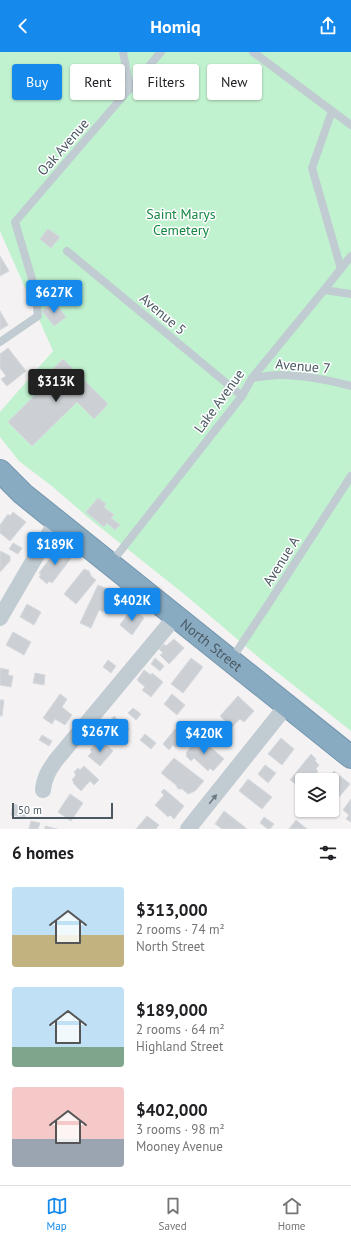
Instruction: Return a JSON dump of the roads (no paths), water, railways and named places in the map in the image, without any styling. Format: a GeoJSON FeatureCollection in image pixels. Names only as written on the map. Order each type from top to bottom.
{"type":"FeatureCollection","features":[{"type":"Feature","properties":{"kind":"highway","name":"North Street"},"geometry":{"type":"LineString","coordinates":[[0,471],[23,494],[350,755]]}},
{"type":"Feature","properties":{"kind":"street"},"geometry":{"type":"LineString","coordinates":[[0,618],[57,520]]}},
{"type":"Feature","properties":{"kind":"street"},"geometry":{"type":"LineString","coordinates":[[43,790],[44,781],[56,760],[176,616]]}},
{"type":"Feature","properties":{"kind":"street"},"geometry":{"type":"LineString","coordinates":[[188,829],[287,705]]}},
{"type":"Feature","properties":{"kind":"lane"},"geometry":{"type":"LineString","coordinates":[[123,52],[130,89]]}},
{"type":"Feature","properties":{"kind":"lane","name":"Oak Avenue"},"geometry":{"type":"LineString","coordinates":[[0,342],[38,316],[35,289],[15,222],[161,52]]}},
{"type":"Feature","properties":{"kind":"lane"},"geometry":{"type":"LineString","coordinates":[[253,52],[351,125]]}},
{"type":"Feature","properties":{"kind":"lane"},"geometry":{"type":"LineString","coordinates":[[332,112],[312,168],[341,269]]}},
{"type":"Feature","properties":{"kind":"lane","name":"Avenue 5"},"geometry":{"type":"LineString","coordinates":[[67,251],[242,396]]}},
{"type":"Feature","properties":{"kind":"lane","name":"Lake Avenue"},"geometry":{"type":"LineString","coordinates":[[110,563],[242,396],[252,378],[351,256]]}},
{"type":"Feature","properties":{"kind":"lane"},"geometry":{"type":"LineString","coordinates":[[324,290],[351,294]]}},
{"type":"Feature","properties":{"kind":"lane","name":"Avenue 7"},"geometry":{"type":"LineString","coordinates":[[252,378],[279,375],[301,376],[333,381],[351,386]]}},
{"type":"Feature","properties":{"kind":"lane","name":"Avenue A"},"geometry":{"type":"LineString","coordinates":[[231,660],[351,476]]}},
{"type":"Feature","properties":{"kind":"park label","name":"Saint Marys Cemetery"},"geometry":{"type":"Point","coordinates":[181,222]}}]}
